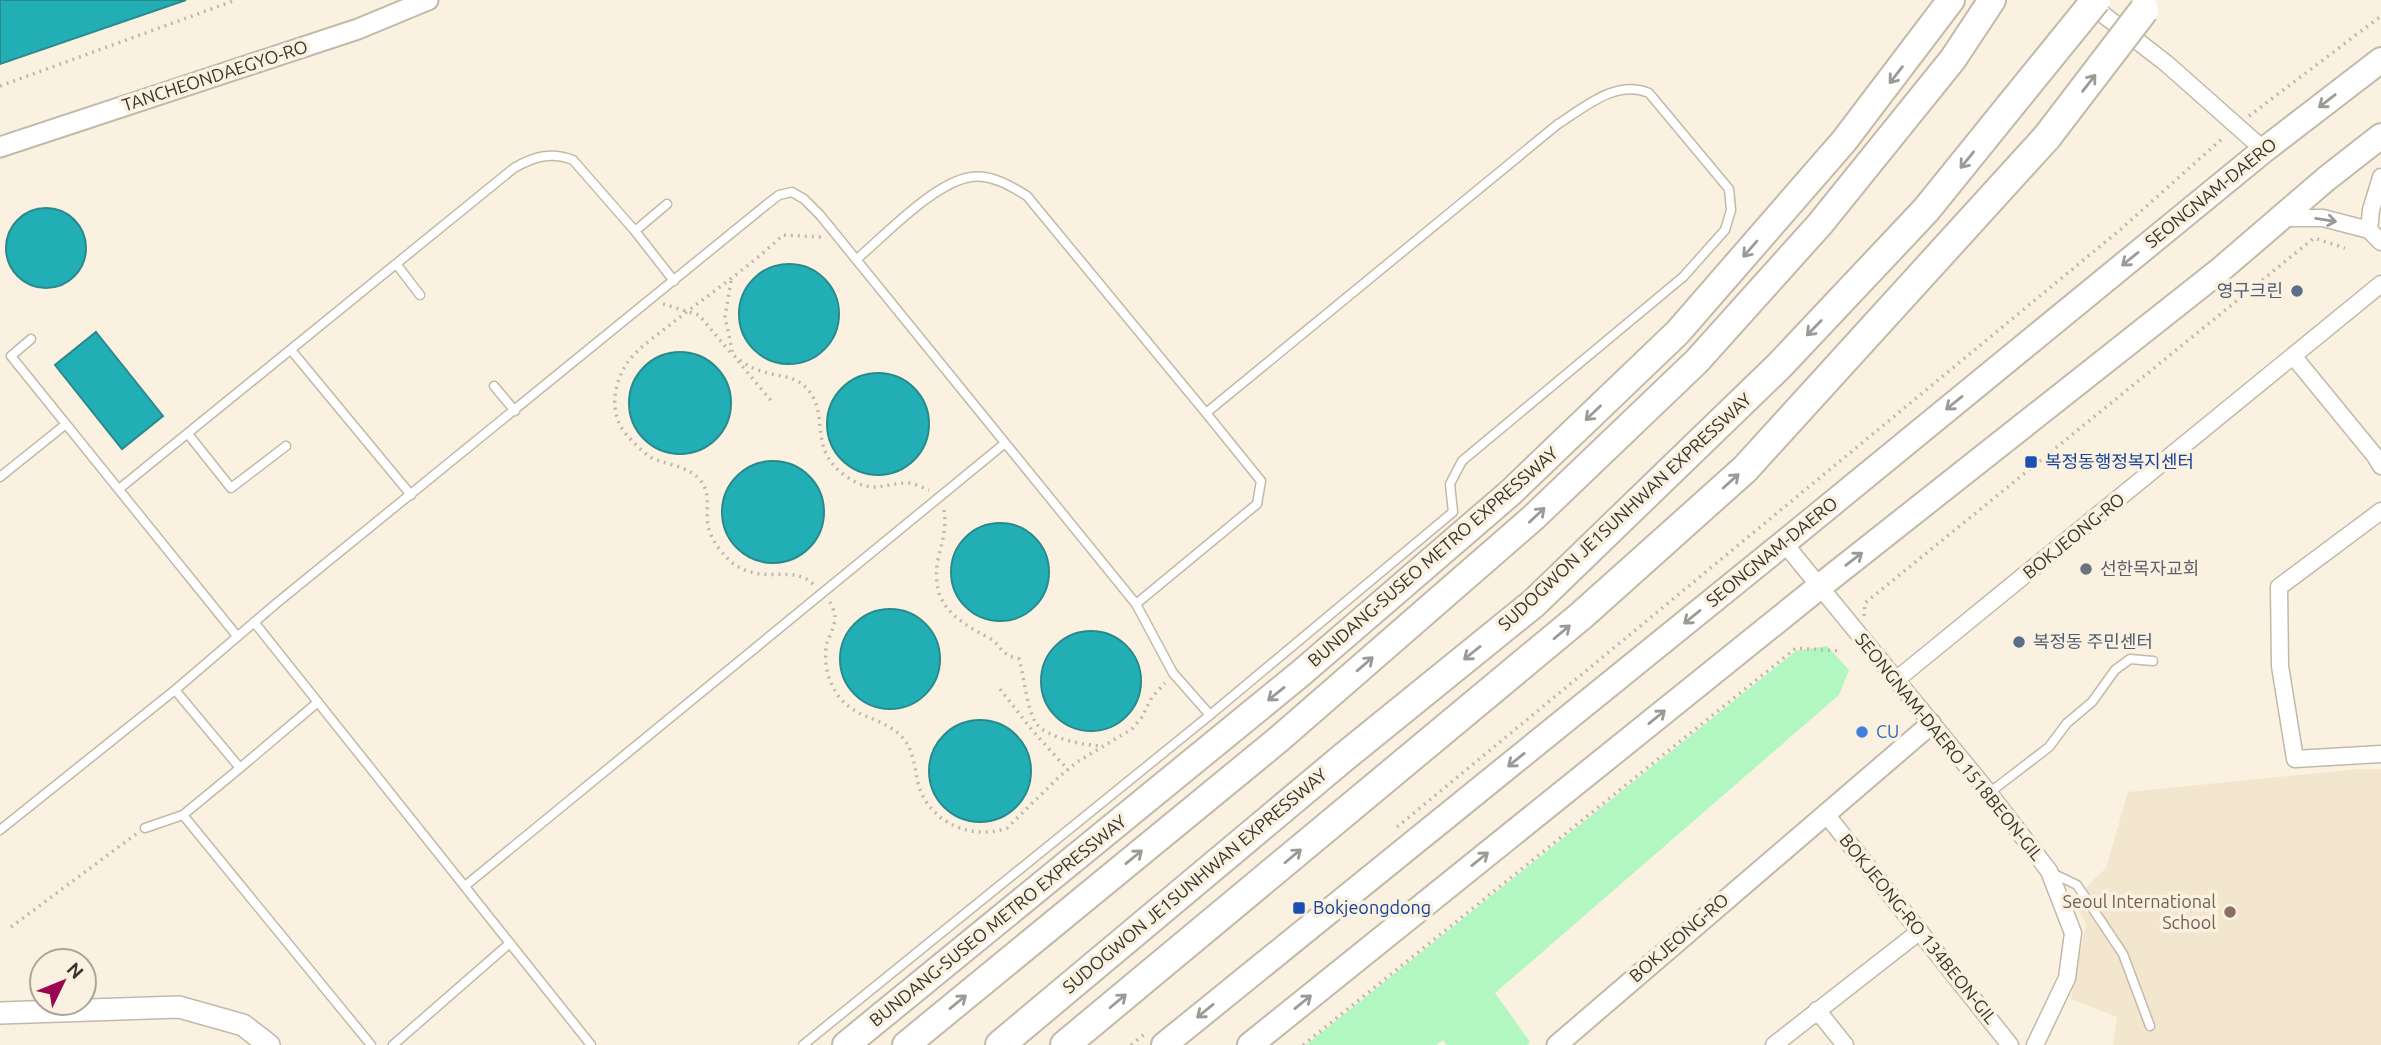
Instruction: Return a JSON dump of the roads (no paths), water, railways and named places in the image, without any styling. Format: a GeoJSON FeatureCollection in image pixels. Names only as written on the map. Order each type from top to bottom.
{"type":"FeatureCollection","features":[{"type":"Feature","properties":{"kind":"highway"},"geometry":{"type":"LineString","coordinates":[[1926,36],[1945,0]]}},
{"type":"Feature","properties":{"kind":"highway","name":"BUNDANG-SUSEO METRO EXPRESSWAY"},"geometry":{"type":"LineString","coordinates":[[846,1045],[1300,674],[1510,493],[1678,332],[1844,141],[1951,0]]}},
{"type":"Feature","properties":{"kind":"highway","name":"BUNDANG-SUSEO METRO EXPRESSWAY"},"geometry":{"type":"LineString","coordinates":[[906,1045],[1279,738],[1534,517],[1697,361],[1820,224],[1953,59],[1992,0]]}},
{"type":"Feature","properties":{"kind":"highway"},"geometry":{"type":"LineString","coordinates":[[1953,59],[2003,0]]}},
{"type":"Feature","properties":{"kind":"highway","name":"SUDOGWON JE1SUNHWAN EXPRESSWAY"},"geometry":{"type":"LineString","coordinates":[[1000,1045],[1344,757],[1535,603],[1780,365],[1926,210],[2096,0]]}},
{"type":"Feature","properties":{"kind":"highway"},"geometry":{"type":"LineString","coordinates":[[1065,1045],[1571,624],[1745,468],[2047,137],[2149,5]]}},
{"type":"Feature","properties":{"kind":"main road","name":"SEONGNAM-DAERO"},"geometry":{"type":"LineString","coordinates":[[1158,1036],[1783,544],[2264,150],[2381,60]]}},
{"type":"Feature","properties":{"kind":"main road"},"geometry":{"type":"LineString","coordinates":[[1250,1045],[1819,587],[2208,279],[2381,136]]}},
{"type":"Feature","properties":{"kind":"main road"},"geometry":{"type":"LineString","coordinates":[[0,1013],[179,1007],[243,1025],[269,1045]]}},
{"type":"Feature","properties":{"kind":"street","name":"TANCHEONDAEGYO-RO"},"geometry":{"type":"LineString","coordinates":[[0,147],[358,29],[428,0]]}},
{"type":"Feature","properties":{"kind":"street"},"geometry":{"type":"LineString","coordinates":[[2085,0],[2167,64],[2264,150]]}},
{"type":"Feature","properties":{"kind":"street"},"geometry":{"type":"LineString","coordinates":[[2369,230],[2371,210],[2381,177]]}},
{"type":"Feature","properties":{"kind":"street"},"geometry":{"type":"LineString","coordinates":[[2282,218],[2323,218],[2369,230],[2381,242]]}},
{"type":"Feature","properties":{"kind":"street","name":"BOKJEONG-RO"},"geometry":{"type":"LineString","coordinates":[[1896,680],[2381,284]]}},
{"type":"Feature","properties":{"kind":"street"},"geometry":{"type":"LineString","coordinates":[[2294,357],[2381,466]]}},
{"type":"Feature","properties":{"kind":"street"},"geometry":{"type":"LineString","coordinates":[[2381,511],[2279,587],[2280,666],[2295,759],[2381,754]]}},
{"type":"Feature","properties":{"kind":"street","name":"SEONGNAM-DAERO 1518BEON-GIL"},"geometry":{"type":"LineString","coordinates":[[1783,544],[1989,793],[2049,872],[2073,933],[2067,978],[2035,1045]]}},
{"type":"Feature","properties":{"kind":"street","name":"BOKJEONG-RO"},"geometry":{"type":"LineString","coordinates":[[1557,1045],[1931,724]]}},
{"type":"Feature","properties":{"kind":"street","name":"BOKJEONG-RO 134BEON-GIL"},"geometry":{"type":"LineString","coordinates":[[1825,813],[2010,1045]]}},
{"type":"Feature","properties":{"kind":"street"},"geometry":{"type":"LineString","coordinates":[[1774,1045],[1920,931]]}},
{"type":"Feature","properties":{"kind":"street"},"geometry":{"type":"LineString","coordinates":[[1817,1010],[1845,1045]]}},
{"type":"Feature","properties":{"kind":"lane"},"geometry":{"type":"LineString","coordinates":[[803,1045],[1210,716],[1453,512],[1450,484],[1462,461],[1684,277],[1725,230],[1731,210],[1729,189],[1649,93],[1639,88],[1625,88],[1601,97],[1558,124],[1206,413]]}},
{"type":"Feature","properties":{"kind":"lane"},"geometry":{"type":"LineString","coordinates":[[119,489],[514,169],[530,159],[562,155],[573,160],[635,231],[674,281]]}},
{"type":"Feature","properties":{"kind":"lane"},"geometry":{"type":"LineString","coordinates":[[857,259],[939,190],[972,177],[1003,181],[1027,196],[1261,481],[1257,504],[1136,604]]}},
{"type":"Feature","properties":{"kind":"lane"},"geometry":{"type":"LineString","coordinates":[[0,830],[779,195],[792,192],[804,199],[820,215],[857,259],[1136,604],[1173,673],[1210,716]]}},
{"type":"Feature","properties":{"kind":"lane"},"geometry":{"type":"LineString","coordinates":[[635,231],[667,204]]}},
{"type":"Feature","properties":{"kind":"lane"},"geometry":{"type":"LineString","coordinates":[[397,265],[420,295]]}},
{"type":"Feature","properties":{"kind":"lane"},"geometry":{"type":"LineString","coordinates":[[31,340],[11,356],[237,636]]}},
{"type":"Feature","properties":{"kind":"lane"},"geometry":{"type":"LineString","coordinates":[[291,349],[411,495]]}},
{"type":"Feature","properties":{"kind":"lane"},"geometry":{"type":"LineString","coordinates":[[494,386],[515,411]]}},
{"type":"Feature","properties":{"kind":"lane"},"geometry":{"type":"LineString","coordinates":[[0,477],[66,424]]}},
{"type":"Feature","properties":{"kind":"lane"},"geometry":{"type":"LineString","coordinates":[[188,434],[231,488],[286,446]]}},
{"type":"Feature","properties":{"kind":"lane"},"geometry":{"type":"LineString","coordinates":[[465,886],[1004,444]]}},
{"type":"Feature","properties":{"kind":"lane"},"geometry":{"type":"LineString","coordinates":[[254,622],[591,1045]]}},
{"type":"Feature","properties":{"kind":"lane"},"geometry":{"type":"LineString","coordinates":[[1989,793],[2049,747],[2067,723],[2092,702],[2115,670],[2130,659],[2153,661]]}},
{"type":"Feature","properties":{"kind":"lane"},"geometry":{"type":"LineString","coordinates":[[175,690],[240,768]]}},
{"type":"Feature","properties":{"kind":"lane"},"geometry":{"type":"LineString","coordinates":[[145,828],[183,814],[318,702]]}},
{"type":"Feature","properties":{"kind":"lane"},"geometry":{"type":"LineString","coordinates":[[183,814],[371,1045]]}},
{"type":"Feature","properties":{"kind":"lane"},"geometry":{"type":"LineString","coordinates":[[2049,872],[2077,885],[2123,954],[2150,1026]]}},
{"type":"Feature","properties":{"kind":"lane"},"geometry":{"type":"LineString","coordinates":[[393,1045],[510,943]]}},
{"type":"Feature","properties":{"kind":"water"},"geometry":{"type":"Polygon","coordinates":[[[0,0],[186,0],[0,64],[0,0]]]}},
{"type":"Feature","properties":{"kind":"water"},"geometry":{"type":"Polygon","coordinates":[[[46,208],[61,211],[74,220],[83,233],[86,248],[83,263],[74,276],[61,285],[46,288],[31,285],[18,276],[9,263],[6,248],[9,233],[18,220],[31,211],[46,208]]]}},
{"type":"Feature","properties":{"kind":"water"},"geometry":{"type":"Polygon","coordinates":[[[789,264],[808,267],[825,278],[836,295],[839,314],[836,333],[825,350],[808,361],[789,364],[770,361],[753,350],[742,333],[739,314],[742,295],[753,278],[770,267],[789,264]]]}},
{"type":"Feature","properties":{"kind":"water"},"geometry":{"type":"Polygon","coordinates":[[[96,332],[163,416],[122,449],[55,365],[96,332]]]}},
{"type":"Feature","properties":{"kind":"water"},"geometry":{"type":"Polygon","coordinates":[[[680,352],[700,356],[716,367],[727,383],[731,403],[727,423],[716,439],[700,450],[680,454],[660,450],[644,439],[633,423],[629,403],[633,383],[644,367],[660,356],[680,352]]]}},
{"type":"Feature","properties":{"kind":"water"},"geometry":{"type":"Polygon","coordinates":[[[878,373],[897,377],[914,388],[925,405],[929,424],[925,443],[914,460],[897,471],[878,475],[859,471],[842,460],[831,443],[827,424],[831,405],[842,388],[859,377],[878,373]]]}},
{"type":"Feature","properties":{"kind":"water"},"geometry":{"type":"Polygon","coordinates":[[[773,461],[793,465],[809,476],[820,492],[824,512],[820,532],[809,548],[793,559],[773,563],[753,559],[737,548],[726,532],[722,512],[726,492],[737,476],[753,465],[773,461]]]}},
{"type":"Feature","properties":{"kind":"water"},"geometry":{"type":"Polygon","coordinates":[[[1000,523],[1019,526],[1035,537],[1046,553],[1049,572],[1046,591],[1035,607],[1019,618],[1000,621],[981,618],[965,607],[954,591],[951,572],[954,553],[965,537],[981,526],[1000,523]]]}},
{"type":"Feature","properties":{"kind":"water"},"geometry":{"type":"Polygon","coordinates":[[[890,609],[918,617],[932,631],[940,659],[932,687],[918,701],[890,709],[862,701],[848,687],[840,659],[848,631],[862,617],[890,609]]]}},
{"type":"Feature","properties":{"kind":"water"},"geometry":{"type":"Polygon","coordinates":[[[1091,631],[1110,635],[1127,645],[1137,662],[1141,681],[1137,700],[1127,717],[1110,727],[1091,731],[1072,727],[1055,717],[1045,700],[1041,681],[1045,662],[1055,645],[1072,635],[1091,631]]]}},
{"type":"Feature","properties":{"kind":"water"},"geometry":{"type":"Polygon","coordinates":[[[980,720],[999,724],[1016,735],[1027,752],[1031,771],[1027,790],[1016,807],[999,818],[980,822],[961,818],[944,807],[933,790],[929,771],[933,752],[944,735],[961,724],[980,720]]]}},
{"type":"Feature","properties":{"kind":"place","name":"영구크린"},"geometry":{"type":"Point","coordinates":[2297,291]}},
{"type":"Feature","properties":{"kind":"place","name":"복정동행정복지센터"},"geometry":{"type":"Point","coordinates":[2031,462]}},
{"type":"Feature","properties":{"kind":"place","name":"선한목자교회"},"geometry":{"type":"Point","coordinates":[2086,569]}},
{"type":"Feature","properties":{"kind":"place","name":"복정동 주민센터"},"geometry":{"type":"Point","coordinates":[2019,642]}},
{"type":"Feature","properties":{"kind":"place","name":"CU"},"geometry":{"type":"Point","coordinates":[1862,732]}},
{"type":"Feature","properties":{"kind":"place","name":"Bokjeongdong"},"geometry":{"type":"Point","coordinates":[1299,908]}},
{"type":"Feature","properties":{"kind":"place","name":"Seoul International School"},"geometry":{"type":"Point","coordinates":[2230,912]}}]}
